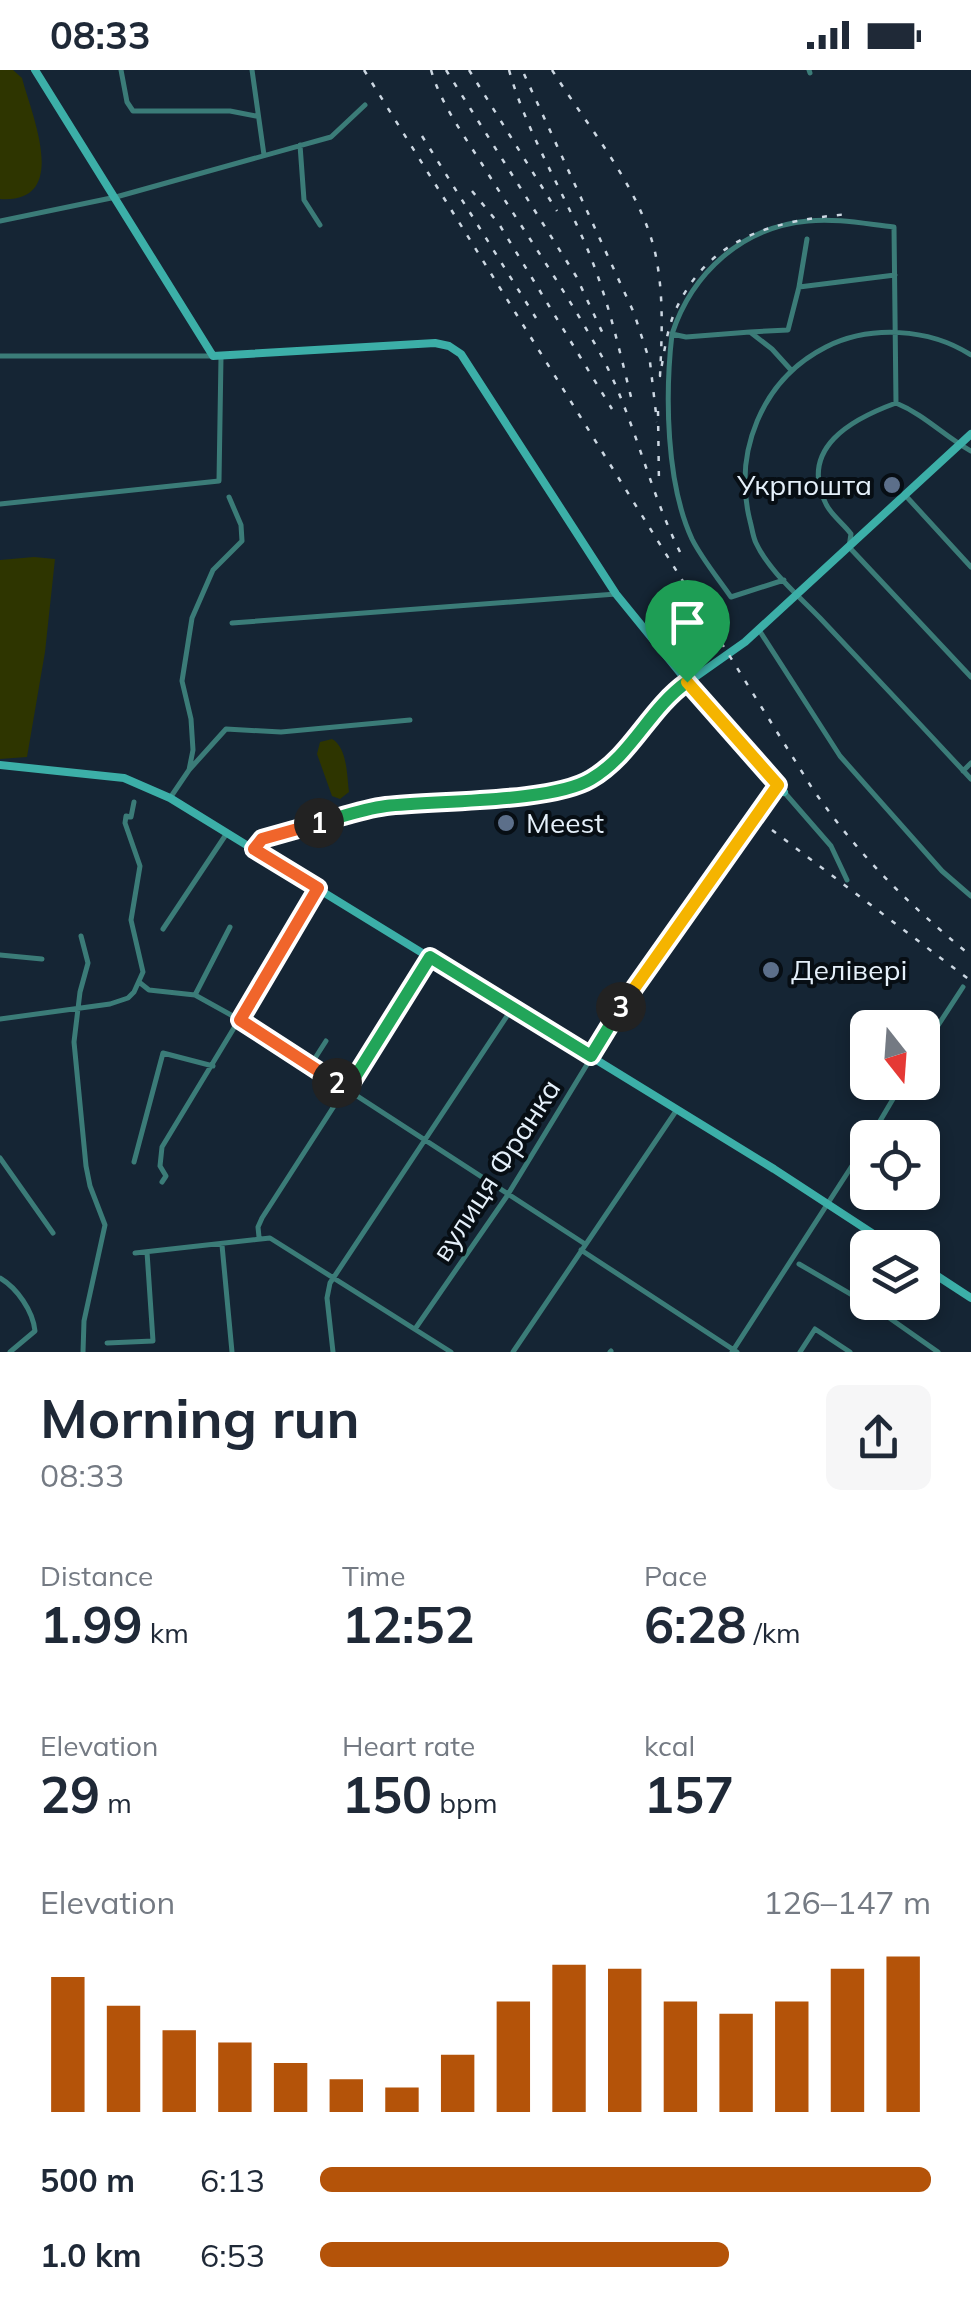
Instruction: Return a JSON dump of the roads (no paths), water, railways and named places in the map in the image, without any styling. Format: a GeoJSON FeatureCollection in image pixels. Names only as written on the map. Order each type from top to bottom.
{"type":"FeatureCollection","features":[{"type":"Feature","properties":{"kind":"main road"},"geometry":{"type":"LineString","coordinates":[[35,70],[217,356],[417,343],[449,346],[461,354],[616,594],[781,788]]}},
{"type":"Feature","properties":{"kind":"main road"},"geometry":{"type":"LineString","coordinates":[[254,849],[264,838],[368,809],[580,785],[615,762],[664,699],[759,630],[971,434]]}},
{"type":"Feature","properties":{"kind":"main road"},"geometry":{"type":"LineString","coordinates":[[0,765],[124,778],[170,798],[868,1230]]}},
{"type":"Feature","properties":{"kind":"main road"},"geometry":{"type":"LineString","coordinates":[[940,1278],[971,1298]]}},
{"type":"Feature","properties":{"kind":"street"},"geometry":{"type":"LineString","coordinates":[[120,70],[133,111],[257,114]]}},
{"type":"Feature","properties":{"kind":"street"},"geometry":{"type":"LineString","coordinates":[[252,70],[264,156]]}},
{"type":"Feature","properties":{"kind":"street"},"geometry":{"type":"LineString","coordinates":[[0,221],[116,197],[331,137],[365,104]]}},
{"type":"Feature","properties":{"kind":"street"},"geometry":{"type":"LineString","coordinates":[[300,145],[304,200],[320,225]]}},
{"type":"Feature","properties":{"kind":"street"},"geometry":{"type":"LineString","coordinates":[[784,580],[731,597],[692,538],[668,440],[668,372],[672,334],[696,282],[722,256],[762,233],[806,221],[894,226],[896,403]]}},
{"type":"Feature","properties":{"kind":"street"},"geometry":{"type":"LineString","coordinates":[[672,334],[788,330],[806,239]]}},
{"type":"Feature","properties":{"kind":"street"},"geometry":{"type":"LineString","coordinates":[[798,286],[894,275]]}},
{"type":"Feature","properties":{"kind":"street"},"geometry":{"type":"LineString","coordinates":[[750,332],[772,348],[791,370]]}},
{"type":"Feature","properties":{"kind":"street"},"geometry":{"type":"LineString","coordinates":[[971,355],[930,338],[894,332],[872,332],[825,348],[791,370],[760,414],[744,469],[746,504],[756,543],[784,580],[971,779]]}},
{"type":"Feature","properties":{"kind":"street"},"geometry":{"type":"LineString","coordinates":[[0,356],[217,356],[219,482],[0,504]]}},
{"type":"Feature","properties":{"kind":"street"},"geometry":{"type":"LineString","coordinates":[[896,403],[932,421],[958,445],[971,451]]}},
{"type":"Feature","properties":{"kind":"street"},"geometry":{"type":"LineString","coordinates":[[896,403],[848,424],[834,435],[818,478],[826,506],[851,534],[850,547],[971,677]]}},
{"type":"Feature","properties":{"kind":"street"},"geometry":{"type":"LineString","coordinates":[[905,495],[971,567]]}},
{"type":"Feature","properties":{"kind":"street"},"geometry":{"type":"LineString","coordinates":[[189,770],[192,719],[182,682],[200,593],[212,570],[242,541],[241,526],[229,497]]}},
{"type":"Feature","properties":{"kind":"street"},"geometry":{"type":"LineString","coordinates":[[232,623],[616,594]]}},
{"type":"Feature","properties":{"kind":"street"},"geometry":{"type":"LineString","coordinates":[[759,630],[840,756],[942,871],[971,896]]}},
{"type":"Feature","properties":{"kind":"street"},"geometry":{"type":"LineString","coordinates":[[170,798],[226,729],[281,732],[410,720]]}},
{"type":"Feature","properties":{"kind":"street"},"geometry":{"type":"LineString","coordinates":[[963,770],[971,763]]}},
{"type":"Feature","properties":{"kind":"street"},"geometry":{"type":"LineString","coordinates":[[781,788],[830,846],[847,880]]}},
{"type":"Feature","properties":{"kind":"street","name":"вулиця Франка"},"geometry":{"type":"LineString","coordinates":[[414,1328],[507,1196],[633,989],[781,788]]}},
{"type":"Feature","properties":{"kind":"street"},"geometry":{"type":"LineString","coordinates":[[0,1019],[77,1011],[128,998],[142,983],[142,962],[131,920],[140,866],[126,831],[134,802]]}},
{"type":"Feature","properties":{"kind":"street"},"geometry":{"type":"LineString","coordinates":[[164,930],[227,833]]}},
{"type":"Feature","properties":{"kind":"street"},"geometry":{"type":"LineString","coordinates":[[162,1182],[166,1176],[160,1166],[162,1147],[318,888]]}},
{"type":"Feature","properties":{"kind":"street"},"geometry":{"type":"LineString","coordinates":[[195,994],[230,927]]}},
{"type":"Feature","properties":{"kind":"street"},"geometry":{"type":"LineString","coordinates":[[81,936],[88,963],[74,1042],[86,1166],[105,1225],[84,1321],[83,1352]]}},
{"type":"Feature","properties":{"kind":"street"},"geometry":{"type":"LineString","coordinates":[[0,955],[42,959]]}},
{"type":"Feature","properties":{"kind":"street"},"geometry":{"type":"LineString","coordinates":[[259,1237],[262,1218],[430,957]]}},
{"type":"Feature","properties":{"kind":"street"},"geometry":{"type":"LineString","coordinates":[[142,983],[149,990],[195,994],[240,1020],[734,1351],[850,1170]]}},
{"type":"Feature","properties":{"kind":"street"},"geometry":{"type":"LineString","coordinates":[[940,1023],[964,987]]}},
{"type":"Feature","properties":{"kind":"street"},"geometry":{"type":"LineString","coordinates":[[333,1352],[327,1298],[333,1278],[513,1007]]}},
{"type":"Feature","properties":{"kind":"street"},"geometry":{"type":"LineString","coordinates":[[310,1066],[326,1042]]}},
{"type":"Feature","properties":{"kind":"street"},"geometry":{"type":"LineString","coordinates":[[134,1162],[163,1054],[213,1066]]}},
{"type":"Feature","properties":{"kind":"street"},"geometry":{"type":"LineString","coordinates":[[513,1352],[676,1110]]}},
{"type":"Feature","properties":{"kind":"street"},"geometry":{"type":"LineString","coordinates":[[0,1158],[53,1234]]}},
{"type":"Feature","properties":{"kind":"street"},"geometry":{"type":"LineString","coordinates":[[135,1253],[270,1238],[451,1352]]}},
{"type":"Feature","properties":{"kind":"street"},"geometry":{"type":"LineString","coordinates":[[222,1244],[232,1352]]}},
{"type":"Feature","properties":{"kind":"street"},"geometry":{"type":"LineString","coordinates":[[106,1343],[153,1341],[146,1252]]}},
{"type":"Feature","properties":{"kind":"street"},"geometry":{"type":"LineString","coordinates":[[799,1264],[878,1310],[938,1352]]}},
{"type":"Feature","properties":{"kind":"street"},"geometry":{"type":"LineString","coordinates":[[0,1278],[14,1288],[34,1317],[34,1331],[10,1352]]}},
{"type":"Feature","properties":{"kind":"street"},"geometry":{"type":"LineString","coordinates":[[800,1352],[816,1329],[850,1352]]}},
{"type":"Feature","properties":{"kind":"railway"},"geometry":{"type":"LineString","coordinates":[[364,70],[812,788],[886,878],[971,956]]}},
{"type":"Feature","properties":{"kind":"railway"},"geometry":{"type":"LineString","coordinates":[[431,70],[453,119],[600,353],[680,552]]}},
{"type":"Feature","properties":{"kind":"railway"},"geometry":{"type":"LineString","coordinates":[[446,70],[576,276],[604,336]]}},
{"type":"Feature","properties":{"kind":"railway"},"geometry":{"type":"LineString","coordinates":[[469,70],[557,211]]}},
{"type":"Feature","properties":{"kind":"railway"},"geometry":{"type":"LineString","coordinates":[[509,70],[534,135],[592,260],[631,397]]}},
{"type":"Feature","properties":{"kind":"railway"},"geometry":{"type":"LineString","coordinates":[[552,70],[625,180],[647,228],[660,283],[660,376],[677,307],[708,263],[749,236],[771,228],[848,214]]}},
{"type":"Feature","properties":{"kind":"railway"},"geometry":{"type":"LineString","coordinates":[[524,74],[634,313],[650,362],[657,422]]}},
{"type":"Feature","properties":{"kind":"railway"},"geometry":{"type":"LineString","coordinates":[[422,136],[536,318]]}},
{"type":"Feature","properties":{"kind":"railway"},"geometry":{"type":"LineString","coordinates":[[472,191],[499,224],[612,409]]}},
{"type":"Feature","properties":{"kind":"railway"},"geometry":{"type":"LineString","coordinates":[[658,411],[659,485]]}},
{"type":"Feature","properties":{"kind":"railway"},"geometry":{"type":"LineString","coordinates":[[772,830],[971,981]]}},
{"type":"Feature","properties":{"kind":"place","name":"Укрпошта"},"geometry":{"type":"Point","coordinates":[892,485]}},
{"type":"Feature","properties":{"kind":"place","name":"Meest"},"geometry":{"type":"Point","coordinates":[506,823]}},
{"type":"Feature","properties":{"kind":"place","name":"Делівері"},"geometry":{"type":"Point","coordinates":[771,970]}}]}
